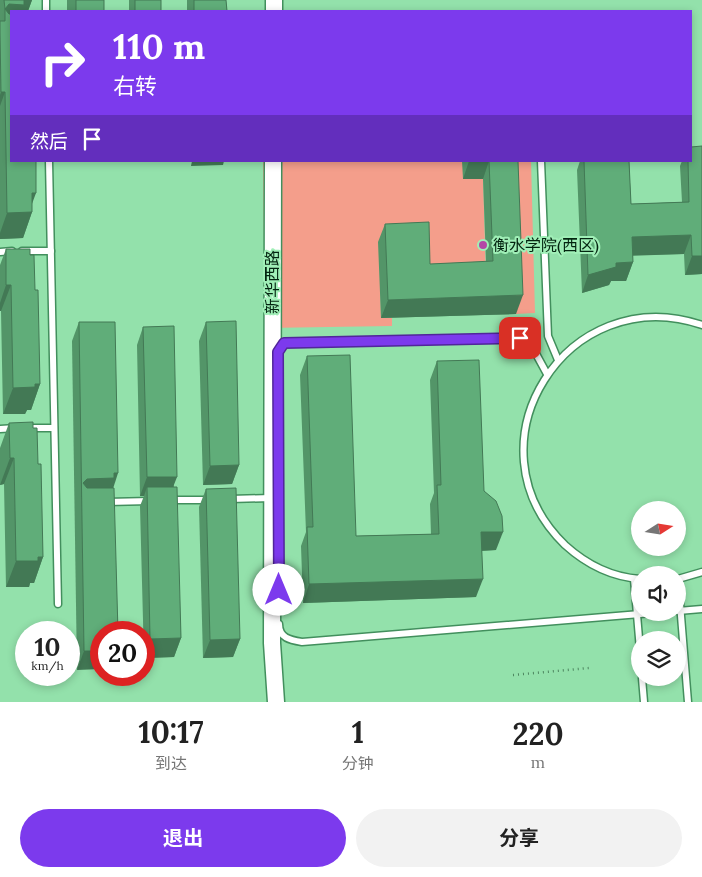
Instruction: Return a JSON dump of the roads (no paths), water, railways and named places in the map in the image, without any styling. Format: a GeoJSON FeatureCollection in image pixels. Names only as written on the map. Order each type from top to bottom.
{"type":"FeatureCollection","features":[{"type":"Feature","properties":{"kind":"street","name":"新华西路"},"geometry":{"type":"LineString","coordinates":[[273,162],[271,498],[272,643],[276,702]]}},
{"type":"Feature","properties":{"kind":"lane"},"geometry":{"type":"LineString","coordinates":[[49,162],[58,604]]}},
{"type":"Feature","properties":{"kind":"lane"},"geometry":{"type":"LineString","coordinates":[[541,162],[548,336],[558,360]]}},
{"type":"Feature","properties":{"kind":"lane"},"geometry":{"type":"LineString","coordinates":[[0,252],[51,250]]}},
{"type":"Feature","properties":{"kind":"lane"},"geometry":{"type":"LineString","coordinates":[[631,577],[601,569],[571,550],[548,524],[532,493],[524,459],[526,424],[538,390],[547,374],[558,360],[585,337],[618,322],[654,317],[672,318],[702,326]]}},
{"type":"Feature","properties":{"kind":"lane"},"geometry":{"type":"LineString","coordinates":[[547,374],[529,341],[520,338],[284,343],[278,352],[279,630],[283,636],[302,642],[631,615]]}},
{"type":"Feature","properties":{"kind":"lane"},"geometry":{"type":"LineString","coordinates":[[0,428],[54,428]]}},
{"type":"Feature","properties":{"kind":"lane"},"geometry":{"type":"LineString","coordinates":[[101,502],[271,498]]}},
{"type":"Feature","properties":{"kind":"lane"},"geometry":{"type":"LineString","coordinates":[[686,577],[702,572]]}},
{"type":"Feature","properties":{"kind":"lane"},"geometry":{"type":"LineString","coordinates":[[686,610],[702,609]]}},
{"type":"Feature","properties":{"kind":"lane"},"geometry":{"type":"LineString","coordinates":[[680,621],[688,702]]}},
{"type":"Feature","properties":{"kind":"lane"},"geometry":{"type":"LineString","coordinates":[[643,686],[644,702]]}},
{"type":"Feature","properties":{"kind":"place","name":"衡水学院(西区)"},"geometry":{"type":"Point","coordinates":[483,245]}}]}
